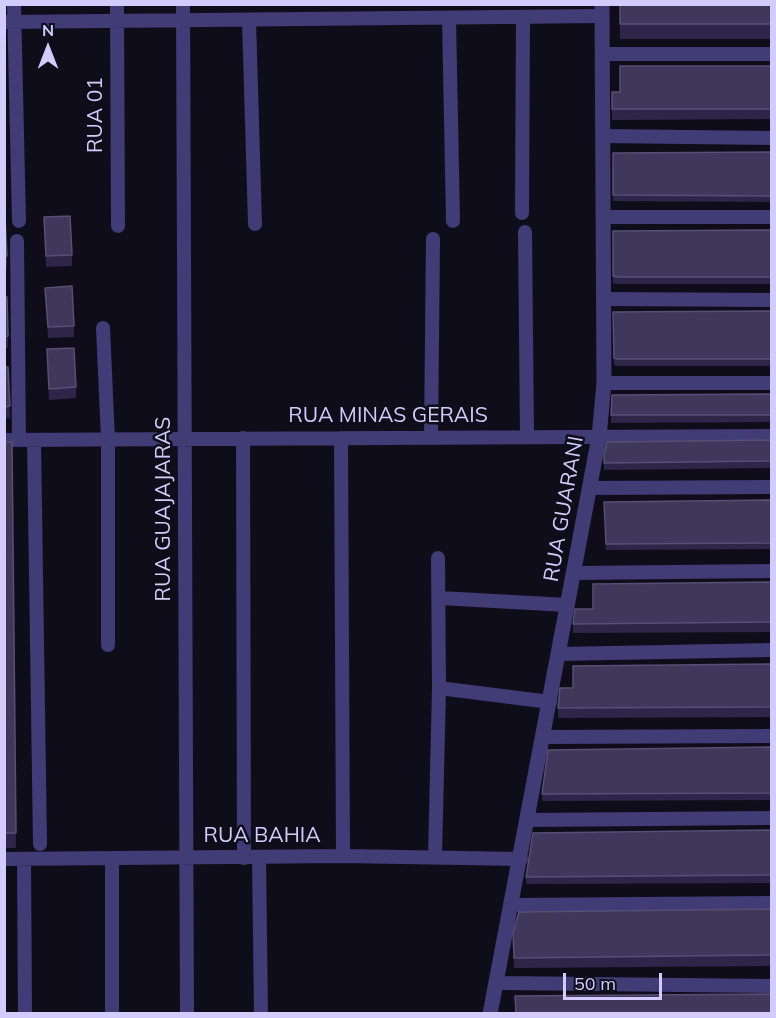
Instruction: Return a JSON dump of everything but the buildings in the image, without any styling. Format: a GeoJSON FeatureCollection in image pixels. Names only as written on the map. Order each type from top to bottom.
{"type":"FeatureCollection","features":[{"type":"Feature","properties":{"kind":"street"},"geometry":{"type":"LineString","coordinates":[[14,4],[9,22],[19,221]]}},
{"type":"Feature","properties":{"kind":"street","name":"RUA 01"},"geometry":{"type":"LineString","coordinates":[[117,4],[118,226]]}},
{"type":"Feature","properties":{"kind":"street","name":"RUA GUAJAJARAS"},"geometry":{"type":"LineString","coordinates":[[183,4],[187,1014]]}},
{"type":"Feature","properties":{"kind":"street"},"geometry":{"type":"LineString","coordinates":[[235,4],[242,20],[255,224]]}},
{"type":"Feature","properties":{"kind":"street"},"geometry":{"type":"LineString","coordinates":[[9,22],[242,20],[337,12],[442,13],[523,17],[602,10]]}},
{"type":"Feature","properties":{"kind":"street","name":"RUA GUARANI"},"geometry":{"type":"LineString","coordinates":[[490,1014],[599,437],[604,383],[602,10]]}},
{"type":"Feature","properties":{"kind":"street"},"geometry":{"type":"LineString","coordinates":[[442,13],[453,221]]}},
{"type":"Feature","properties":{"kind":"street"},"geometry":{"type":"LineString","coordinates":[[522,213],[523,17]]}},
{"type":"Feature","properties":{"kind":"street"},"geometry":{"type":"LineString","coordinates":[[603,54],[771,54]]}},
{"type":"Feature","properties":{"kind":"street"},"geometry":{"type":"LineString","coordinates":[[603,136],[771,138]]}},
{"type":"Feature","properties":{"kind":"street"},"geometry":{"type":"LineString","coordinates":[[603,217],[771,217]]}},
{"type":"Feature","properties":{"kind":"street"},"geometry":{"type":"LineString","coordinates":[[525,232],[527,436]]}},
{"type":"Feature","properties":{"kind":"street"},"geometry":{"type":"LineString","coordinates":[[431,437],[433,239]]}},
{"type":"Feature","properties":{"kind":"street"},"geometry":{"type":"LineString","coordinates":[[17,241],[19,440]]}},
{"type":"Feature","properties":{"kind":"street"},"geometry":{"type":"LineString","coordinates":[[604,299],[771,300]]}},
{"type":"Feature","properties":{"kind":"street"},"geometry":{"type":"LineString","coordinates":[[103,328],[108,439],[108,645]]}},
{"type":"Feature","properties":{"kind":"street"},"geometry":{"type":"LineString","coordinates":[[604,383],[771,383]]}},
{"type":"Feature","properties":{"kind":"street","name":"RUA MINAS GERAIS"},"geometry":{"type":"LineString","coordinates":[[4,440],[771,436]]}},
{"type":"Feature","properties":{"kind":"street"},"geometry":{"type":"LineString","coordinates":[[243,438],[244,858]]}},
{"type":"Feature","properties":{"kind":"street"},"geometry":{"type":"LineString","coordinates":[[341,438],[343,856]]}},
{"type":"Feature","properties":{"kind":"street"},"geometry":{"type":"LineString","coordinates":[[34,440],[39,844]]}},
{"type":"Feature","properties":{"kind":"street"},"geometry":{"type":"LineString","coordinates":[[590,488],[771,487]]}},
{"type":"Feature","properties":{"kind":"street"},"geometry":{"type":"LineString","coordinates":[[435,857],[440,598],[438,558]]}},
{"type":"Feature","properties":{"kind":"street"},"geometry":{"type":"LineString","coordinates":[[574,573],[771,571]]}},
{"type":"Feature","properties":{"kind":"street"},"geometry":{"type":"LineString","coordinates":[[440,598],[567,605]]}},
{"type":"Feature","properties":{"kind":"street"},"geometry":{"type":"LineString","coordinates":[[558,654],[771,650]]}},
{"type":"Feature","properties":{"kind":"street"},"geometry":{"type":"LineString","coordinates":[[439,688],[550,702]]}},
{"type":"Feature","properties":{"kind":"street"},"geometry":{"type":"LineString","coordinates":[[544,737],[771,736]]}},
{"type":"Feature","properties":{"kind":"street"},"geometry":{"type":"LineString","coordinates":[[528,820],[771,818]]}},
{"type":"Feature","properties":{"kind":"street","name":"RUA BAHIA"},"geometry":{"type":"LineString","coordinates":[[4,859],[343,856],[521,859]]}},
{"type":"Feature","properties":{"kind":"street"},"geometry":{"type":"LineString","coordinates":[[260,858],[261,1014]]}},
{"type":"Feature","properties":{"kind":"street"},"geometry":{"type":"LineString","coordinates":[[24,859],[25,1014]]}},
{"type":"Feature","properties":{"kind":"street"},"geometry":{"type":"LineString","coordinates":[[112,859],[112,1014]]}},
{"type":"Feature","properties":{"kind":"street"},"geometry":{"type":"LineString","coordinates":[[511,905],[771,903]]}},
{"type":"Feature","properties":{"kind":"street"},"geometry":{"type":"LineString","coordinates":[[497,980],[501,983],[771,986]]}}]}
